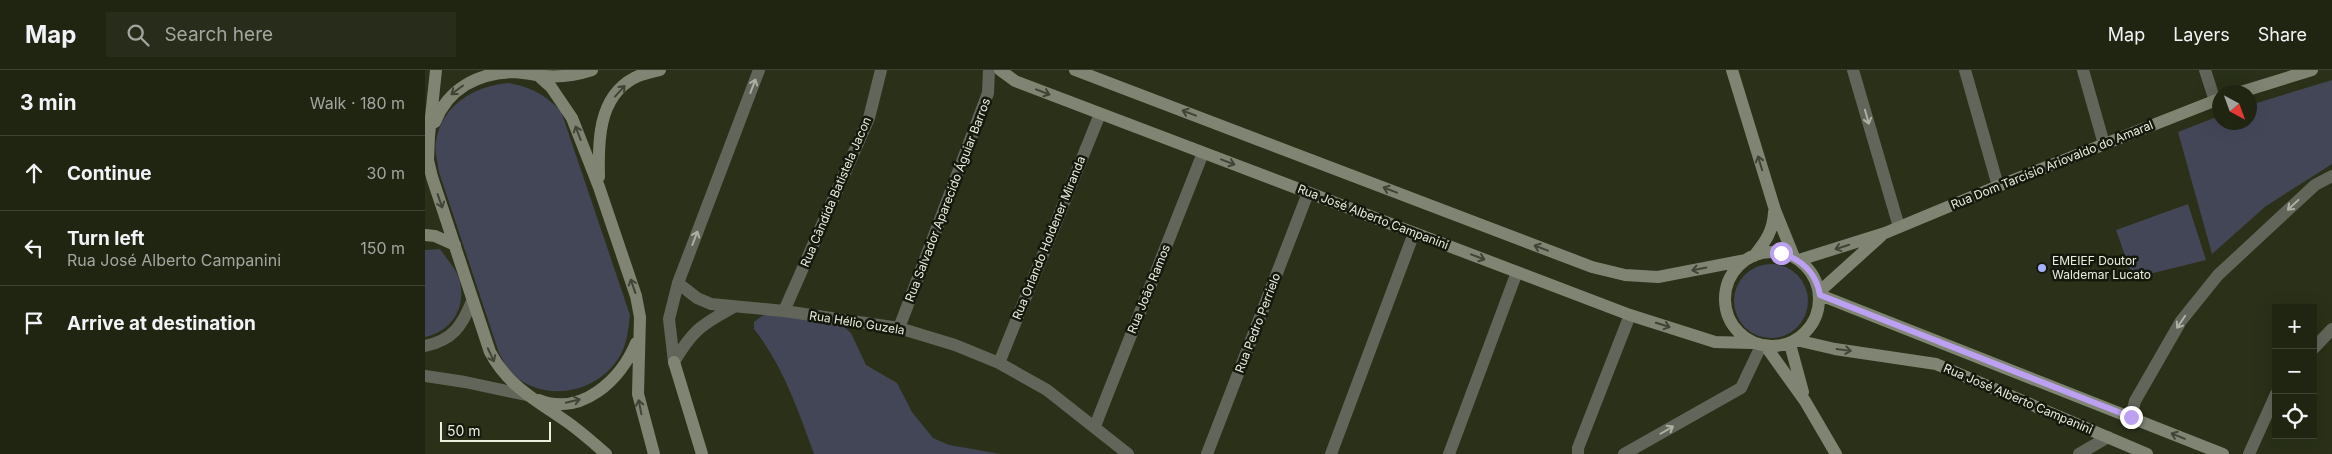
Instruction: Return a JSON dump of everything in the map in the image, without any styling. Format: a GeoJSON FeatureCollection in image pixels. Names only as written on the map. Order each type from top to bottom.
{"type":"FeatureCollection","features":[{"type":"Feature","properties":{"kind":"street"},"geometry":{"type":"LineString","coordinates":[[436,70],[427,139],[428,160],[489,352],[499,370],[511,384],[572,425],[606,454]]}},
{"type":"Feature","properties":{"kind":"street"},"geometry":{"type":"LineString","coordinates":[[427,139],[440,109],[451,94],[469,81],[490,74],[506,72],[578,75],[592,70]]}},
{"type":"Feature","properties":{"kind":"street"},"geometry":{"type":"LineString","coordinates":[[599,187],[598,141],[604,116],[618,92],[633,78],[660,70]]}},
{"type":"Feature","properties":{"kind":"street"},"geometry":{"type":"LineString","coordinates":[[702,454],[674,362],[669,319],[678,283],[759,70]]}},
{"type":"Feature","properties":{"kind":"street","name":"Rua Cândida Batistela Jacon"},"geometry":{"type":"LineString","coordinates":[[784,311],[869,118],[881,70]]}},
{"type":"Feature","properties":{"kind":"street","name":"Rua Salvador Aparecido Águiar Barros"},"geometry":{"type":"LineString","coordinates":[[899,328],[988,93],[989,70]]}},
{"type":"Feature","properties":{"kind":"street","name":"Rua José Alberto Campanini"},"geometry":{"type":"LineString","coordinates":[[1000,70],[1015,81],[1630,315],[1715,342],[1760,345]]}},
{"type":"Feature","properties":{"kind":"street"},"geometry":{"type":"LineString","coordinates":[[1075,70],[1592,267],[1625,275],[1658,276],[1774,252],[1797,259]]}},
{"type":"Feature","properties":{"kind":"street"},"geometry":{"type":"LineString","coordinates":[[1732,70],[1775,210],[1797,259],[1816,279],[1819,293],[1818,313],[1810,329],[1793,342],[1760,345]]}},
{"type":"Feature","properties":{"kind":"street"},"geometry":{"type":"LineString","coordinates":[[1853,70],[1899,227]]}},
{"type":"Feature","properties":{"kind":"street"},"geometry":{"type":"LineString","coordinates":[[1965,70],[1998,186]]}},
{"type":"Feature","properties":{"kind":"street"},"geometry":{"type":"LineString","coordinates":[[2083,70],[2104,144]]}},
{"type":"Feature","properties":{"kind":"street"},"geometry":{"type":"LineString","coordinates":[[2205,70],[2212,88]]}},
{"type":"Feature","properties":{"kind":"street"},"geometry":{"type":"LineString","coordinates":[[2257,87],[2312,70]]}},
{"type":"Feature","properties":{"kind":"street"},"geometry":{"type":"LineString","coordinates":[[534,73],[551,86],[572,118],[599,187],[636,296],[640,317],[638,394],[654,454]]}},
{"type":"Feature","properties":{"kind":"street","name":"Rua Dom Tarcísio Ariovaldo do Amaral"},"geometry":{"type":"LineString","coordinates":[[1797,259],[1885,233],[1998,186],[2212,102]]}},
{"type":"Feature","properties":{"kind":"street","name":"Rua Orlando Holdener Miranda"},"geometry":{"type":"LineString","coordinates":[[999,362],[1100,114]]}},
{"type":"Feature","properties":{"kind":"street","name":"Rua João Ramos"},"geometry":{"type":"LineString","coordinates":[[1095,426],[1203,153]]}},
{"type":"Feature","properties":{"kind":"street"},"geometry":{"type":"LineString","coordinates":[[2131,417],[2135,401],[2181,322],[2218,275],[2315,184],[2332,176]]}},
{"type":"Feature","properties":{"kind":"street","name":"Rua Pedro Perrielo"},"geometry":{"type":"LineString","coordinates":[[1207,454],[1308,192]]}},
{"type":"Feature","properties":{"kind":"street"},"geometry":{"type":"LineString","coordinates":[[1775,210],[1771,233],[1750,258],[1734,271],[1727,286],[1725,303],[1729,319],[1738,333],[1760,345],[1805,401],[1836,454]]}},
{"type":"Feature","properties":{"kind":"street"},"geometry":{"type":"LineString","coordinates":[[1331,454],[1414,233]]}},
{"type":"Feature","properties":{"kind":"street","name":"Rua Dom Tarcísio Ariovaldo do Amaral"},"geometry":{"type":"LineString","coordinates":[[1819,293],[1885,233]]}},
{"type":"Feature","properties":{"kind":"street"},"geometry":{"type":"LineString","coordinates":[[425,235],[435,236],[455,244]]}},
{"type":"Feature","properties":{"kind":"street"},"geometry":{"type":"LineString","coordinates":[[1449,454],[1517,272]]}},
{"type":"Feature","properties":{"kind":"street","name":"Rua Hélio Guzela"},"geometry":{"type":"LineString","coordinates":[[678,283],[697,298],[711,304],[731,308],[784,311],[899,328],[955,345],[999,362],[1047,390],[1095,426],[1128,454]]}},
{"type":"Feature","properties":{"kind":"street","name":"Rua José Alberto Campanini"},"geometry":{"type":"LineString","coordinates":[[1819,293],[2223,454]]}},
{"type":"Feature","properties":{"kind":"street"},"geometry":{"type":"LineString","coordinates":[[426,348],[450,337],[464,323],[472,300]]}},
{"type":"Feature","properties":{"kind":"street"},"geometry":{"type":"LineString","coordinates":[[674,362],[688,338],[703,323],[731,308]]}},
{"type":"Feature","properties":{"kind":"street"},"geometry":{"type":"LineString","coordinates":[[1579,454],[1578,448],[1630,315]]}},
{"type":"Feature","properties":{"kind":"street"},"geometry":{"type":"LineString","coordinates":[[2317,345],[2332,329]]}},
{"type":"Feature","properties":{"kind":"street"},"geometry":{"type":"LineString","coordinates":[[425,376],[527,395],[546,403],[568,403],[590,397],[611,382],[624,367],[640,334]]}},
{"type":"Feature","properties":{"kind":"street"},"geometry":{"type":"LineString","coordinates":[[1793,342],[1805,401]]}},
{"type":"Feature","properties":{"kind":"street","name":"Rua José Alberto Campanini"},"geometry":{"type":"LineString","coordinates":[[1793,342],[1936,364],[2147,454]]}},
{"type":"Feature","properties":{"kind":"street"},"geometry":{"type":"LineString","coordinates":[[1625,454],[1741,388],[1760,345]]}},
{"type":"Feature","properties":{"kind":"street"},"geometry":{"type":"LineString","coordinates":[[2249,454],[2272,403]]}},
{"type":"Feature","properties":{"kind":"street"},"geometry":{"type":"LineString","coordinates":[[2079,454],[2108,437]]}},
{"type":"Feature","properties":{"kind":"shaded area"},"geometry":{"type":"Polygon","coordinates":[[[2332,80],[2332,164],[2266,206],[2212,254],[2178,132],[2212,119],[2212,130],[2257,130],[2257,103],[2332,80]]]}},
{"type":"Feature","properties":{"kind":"shaded area"},"geometry":{"type":"Polygon","coordinates":[[[508,83],[537,92],[561,111],[630,315],[625,344],[618,359],[597,380],[569,390],[540,389],[526,384],[512,373],[504,362],[499,353],[439,172],[436,141],[439,128],[445,117],[461,100],[472,93],[483,88],[508,83]]]}},
{"type":"Feature","properties":{"kind":"shaded area"},"geometry":{"type":"Polygon","coordinates":[[[2188,204],[2206,260],[2133,278],[2116,230],[2188,204]]]}},
{"type":"Feature","properties":{"kind":"shaded area"},"geometry":{"type":"Polygon","coordinates":[[[440,249],[459,278],[461,301],[455,317],[449,324],[442,330],[425,337],[425,250],[440,249]]]}},
{"type":"Feature","properties":{"kind":"shaded area"},"geometry":{"type":"Polygon","coordinates":[[[1771,264],[1785,267],[1797,275],[1805,287],[1808,301],[1805,315],[1797,327],[1785,335],[1771,338],[1757,335],[1745,327],[1737,315],[1734,301],[1737,287],[1745,275],[1757,267],[1771,264]]]}},
{"type":"Feature","properties":{"kind":"shaded area"},"geometry":{"type":"Polygon","coordinates":[[[799,307],[836,319],[851,333],[866,365],[897,383],[912,412],[933,438],[949,445],[1001,454],[814,454],[782,373],[754,329],[754,322],[762,316],[799,307]]]}},
{"type":"Feature","properties":{"kind":"place","name":"EMEIEF Doutor Waldemar Lucato"},"geometry":{"type":"Point","coordinates":[2042,268]}},
{"type":"Feature","properties":{"kind":"route"},"geometry":{"type":"LineString","coordinates":[[1781,253],[1794,257],[1809,269],[1816,279],[1820,295],[2131,417]]}}]}
